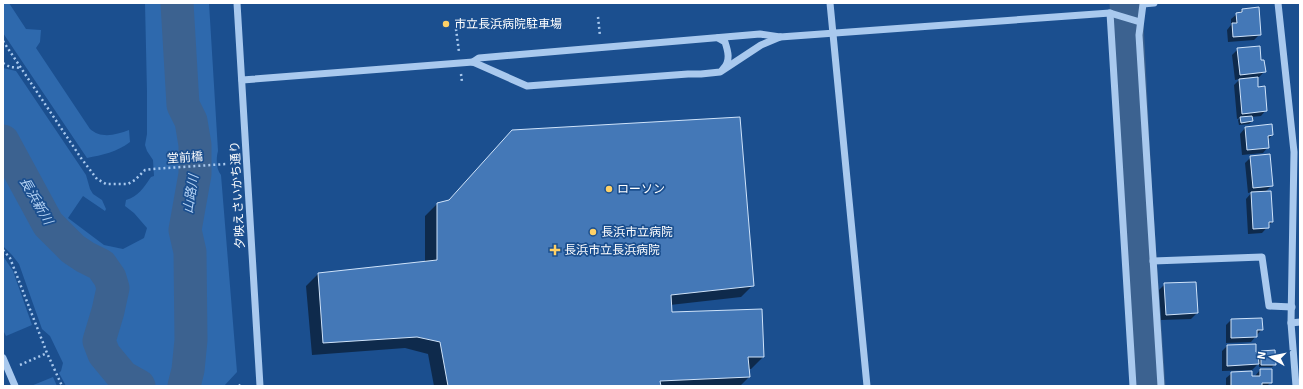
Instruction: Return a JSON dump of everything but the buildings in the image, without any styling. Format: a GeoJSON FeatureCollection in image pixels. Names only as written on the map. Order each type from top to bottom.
{"type":"FeatureCollection","features":[{"type":"Feature","properties":{"kind":"street","name":"夕映えさいかち通り"},"geometry":{"type":"LineString","coordinates":[[237,3],[260,386]]}},
{"type":"Feature","properties":{"kind":"street"},"geometry":{"type":"LineString","coordinates":[[830,3],[867,386]]}},
{"type":"Feature","properties":{"kind":"street"},"geometry":{"type":"LineString","coordinates":[[1154,3],[1143,4],[1139,35],[1161,386]]}},
{"type":"Feature","properties":{"kind":"street"},"geometry":{"type":"LineString","coordinates":[[1278,3],[1297,152],[1291,323],[1296,386]]}},
{"type":"Feature","properties":{"kind":"street"},"geometry":{"type":"LineString","coordinates":[[473,62],[479,58],[760,34],[780,37],[1110,13],[1140,22]]}},
{"type":"Feature","properties":{"kind":"street"},"geometry":{"type":"LineString","coordinates":[[1110,13],[1133,386]]}},
{"type":"Feature","properties":{"kind":"street"},"geometry":{"type":"LineString","coordinates":[[242,80],[473,62],[527,86],[701,74],[720,72],[761,45],[780,37]]}},
{"type":"Feature","properties":{"kind":"street"},"geometry":{"type":"LineString","coordinates":[[717,38],[725,42],[728,49],[727,65],[720,72]]}},
{"type":"Feature","properties":{"kind":"street"},"geometry":{"type":"LineString","coordinates":[[1153,261],[1262,257],[1269,306],[1292,307]]}},
{"type":"Feature","properties":{"kind":"street"},"geometry":{"type":"LineString","coordinates":[[1291,323],[1300,322]]}},
{"type":"Feature","properties":{"kind":"street"},"geometry":{"type":"LineString","coordinates":[[3,358],[15,386]]}},
{"type":"Feature","properties":{"kind":"path"},"geometry":{"type":"LineString","coordinates":[[598,17],[600,38]]}},
{"type":"Feature","properties":{"kind":"path"},"geometry":{"type":"LineString","coordinates":[[3,40],[22,68]]}},
{"type":"Feature","properties":{"kind":"path"},"geometry":{"type":"LineString","coordinates":[[3,63],[10,67],[22,68]]}},
{"type":"Feature","properties":{"kind":"path","name":"堂前橋"},"geometry":{"type":"LineString","coordinates":[[22,68],[81,158],[97,179],[102,183],[128,184],[135,180],[145,170],[226,164]]}},
{"type":"Feature","properties":{"kind":"path"},"geometry":{"type":"LineString","coordinates":[[3,250],[10,258],[47,353],[62,386]]}},
{"type":"Feature","properties":{"kind":"path"},"geometry":{"type":"LineString","coordinates":[[19,366],[47,353]]}},
{"type":"Feature","properties":{"kind":"shaded area"},"geometry":{"type":"Polygon","coordinates":[[[3,3],[9,3],[26,29],[41,30],[40,42],[36,48],[90,129],[104,135],[114,135],[129,130],[130,142],[115,151],[87,158],[3,33],[3,3]]]}},
{"type":"Feature","properties":{"kind":"shaded area"},"geometry":{"type":"Polygon","coordinates":[[[145,3],[170,3],[177,119],[190,131],[191,175],[183,221],[186,249],[185,356],[181,386],[144,386],[130,379],[120,371],[111,357],[105,339],[106,329],[116,306],[118,285],[116,279],[104,261],[80,246],[52,221],[45,205],[3,130],[3,68],[16,71],[86,175],[93,194],[102,200],[106,209],[105,211],[83,196],[68,218],[104,245],[123,249],[144,238],[147,228],[134,213],[125,206],[126,200],[134,197],[151,177],[154,176],[153,160],[145,145],[147,134],[147,92],[145,3]]]}},
{"type":"Feature","properties":{"kind":"shaded area"},"geometry":{"type":"Polygon","coordinates":[[[186,3],[209,3],[218,151],[217,163],[218,170],[221,175],[237,372],[224,386],[192,386],[195,364],[193,349],[197,325],[193,261],[188,230],[199,176],[199,157],[196,121],[190,99],[189,42],[186,3]]]}},
{"type":"Feature","properties":{"kind":"shaded area"},"geometry":{"type":"Polygon","coordinates":[[[3,151],[36,214],[34,217],[38,227],[54,241],[60,252],[84,261],[98,270],[103,276],[107,284],[107,293],[103,311],[91,347],[92,354],[93,358],[103,358],[116,378],[127,386],[66,386],[59,373],[63,363],[50,336],[42,329],[19,264],[3,246],[3,151]]]}},
{"type":"Feature","properties":{"kind":"shaded area"},"geometry":{"type":"Polygon","coordinates":[[[3,256],[13,271],[32,325],[6,336],[3,330],[3,256]]]}},
{"type":"Feature","properties":{"kind":"shaded area"},"geometry":{"type":"Polygon","coordinates":[[[53,377],[57,386],[31,386],[53,377]]]}},
{"type":"Feature","properties":{"kind":"waterway","name":"山路川"},"geometry":{"type":"LineString","coordinates":[[177,3],[183,105],[191,121],[195,145],[195,174],[185,230],[190,252],[191,340],[188,370],[184,386]]}},
{"type":"Feature","properties":{"kind":"waterway"},"geometry":{"type":"LineString","coordinates":[[1126,3],[1136,198],[1149,386]]}},
{"type":"Feature","properties":{"kind":"waterway","name":"長浜新川"},"geometry":{"type":"LineString","coordinates":[[3,141],[48,224],[73,249],[101,265],[110,278],[113,288],[99,341],[104,354],[123,377],[139,386]]}},
{"type":"Feature","properties":{"kind":"place","name":"市立長浜病院駐車場"},"geometry":{"type":"Point","coordinates":[446,24]}},
{"type":"Feature","properties":{"kind":"place","name":"ローソン"},"geometry":{"type":"Point","coordinates":[609,189]}},
{"type":"Feature","properties":{"kind":"place","name":"長浜市立病院"},"geometry":{"type":"Point","coordinates":[593,232]}},
{"type":"Feature","properties":{"kind":"place","name":"長浜市立長浜病院"},"geometry":{"type":"Point","coordinates":[555,250]}}]}
